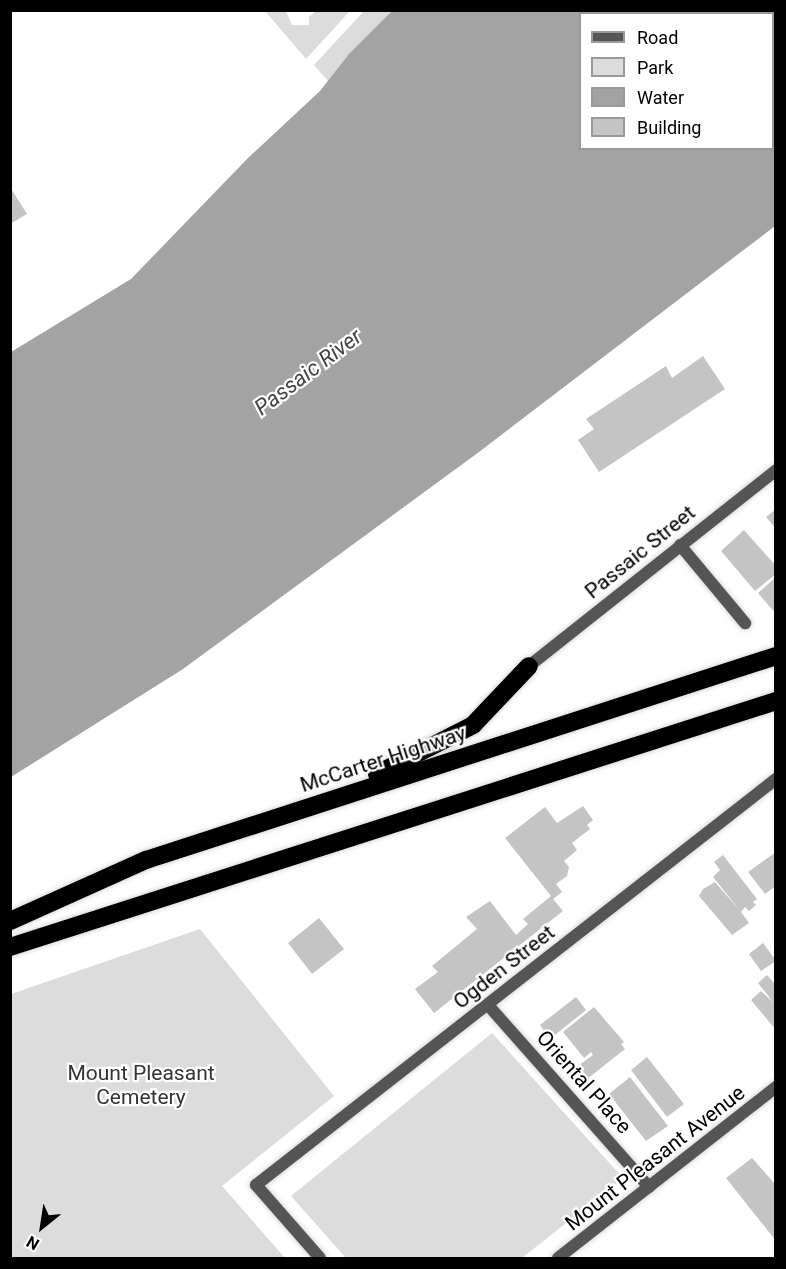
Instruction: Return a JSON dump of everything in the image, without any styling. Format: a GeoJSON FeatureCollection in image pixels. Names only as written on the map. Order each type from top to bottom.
{"type":"FeatureCollection","features":[{"type":"Feature","properties":{"kind":"highway","name":"McCarter Highway"},"geometry":{"type":"LineString","coordinates":[[10,921],[146,860],[310,805],[776,656]]}},
{"type":"Feature","properties":{"kind":"highway"},"geometry":{"type":"LineString","coordinates":[[310,805],[459,734],[493,708],[530,666]]}},
{"type":"Feature","properties":{"kind":"highway"},"geometry":{"type":"LineString","coordinates":[[10,947],[776,701]]}},
{"type":"Feature","properties":{"kind":"street","name":"Passaic Street"},"geometry":{"type":"LineString","coordinates":[[530,666],[776,470]]}},
{"type":"Feature","properties":{"kind":"street"},"geometry":{"type":"LineString","coordinates":[[680,546],[745,623]]}},
{"type":"Feature","properties":{"kind":"street","name":"Ogden Street"},"geometry":{"type":"LineString","coordinates":[[320,1258],[256,1185],[776,779]]}},
{"type":"Feature","properties":{"kind":"street","name":"Oriental Place"},"geometry":{"type":"LineString","coordinates":[[488,1005],[649,1187]]}},
{"type":"Feature","properties":{"kind":"street","name":"Mount Pleasant Avenue"},"geometry":{"type":"LineString","coordinates":[[558,1258],[776,1087]]}},
{"type":"Feature","properties":{"kind":"green space"},"geometry":{"type":"Polygon","coordinates":[[[265,11],[286,11],[292,25],[309,25],[309,17],[316,11],[350,11],[306,59],[265,11]]]}},
{"type":"Feature","properties":{"kind":"green space"},"geometry":{"type":"Polygon","coordinates":[[[364,11],[392,11],[328,81],[314,65],[364,11]]]}},
{"type":"Feature","properties":{"kind":"green space","name":"Mount Pleasant Cemetery"},"geometry":{"type":"Polygon","coordinates":[[[200,929],[334,1096],[222,1186],[285,1258],[11,1258],[11,994],[200,929]]]}},
{"type":"Feature","properties":{"kind":"green space"},"geometry":{"type":"Polygon","coordinates":[[[492,1033],[623,1178],[522,1258],[346,1258],[291,1196],[492,1033]]]}},
{"type":"Feature","properties":{"kind":"water","name":"Passaic River"},"geometry":{"type":"Polygon","coordinates":[[[392,11],[775,11],[775,226],[479,452],[183,669],[11,777],[11,352],[131,279],[248,158],[320,91],[349,54],[392,11]]]}},
{"type":"Feature","properties":{"kind":"building"},"geometry":{"type":"Polygon","coordinates":[[[10,187],[27,214],[10,224],[10,187]]]}},
{"type":"Feature","properties":{"kind":"building"},"geometry":{"type":"Polygon","coordinates":[[[703,356],[725,389],[599,472],[578,440],[594,429],[586,419],[666,366],[672,378],[703,356]]]}},
{"type":"Feature","properties":{"kind":"building"},"geometry":{"type":"Polygon","coordinates":[[[776,509],[776,529],[766,517],[776,509]]]}},
{"type":"Feature","properties":{"kind":"building"},"geometry":{"type":"Polygon","coordinates":[[[744,530],[776,566],[776,574],[755,591],[721,551],[744,530]]]}},
{"type":"Feature","properties":{"kind":"building"},"geometry":{"type":"Polygon","coordinates":[[[776,577],[776,614],[758,593],[776,577]]]}},
{"type":"Feature","properties":{"kind":"building"},"geometry":{"type":"Polygon","coordinates":[[[583,806],[593,820],[587,825],[590,829],[572,843],[577,850],[564,861],[569,867],[567,876],[556,884],[562,892],[553,899],[563,911],[434,1013],[415,989],[438,972],[432,966],[477,929],[466,917],[490,901],[516,935],[528,924],[523,919],[551,896],[505,838],[545,807],[557,823],[583,806]]]}},
{"type":"Feature","properties":{"kind":"building"},"geometry":{"type":"Polygon","coordinates":[[[776,852],[776,886],[765,894],[748,872],[776,852]]]}},
{"type":"Feature","properties":{"kind":"building"},"geometry":{"type":"Polygon","coordinates":[[[723,855],[757,899],[753,902],[756,905],[749,911],[745,907],[741,912],[713,877],[720,870],[714,862],[723,855]]]}},
{"type":"Feature","properties":{"kind":"building"},"geometry":{"type":"Polygon","coordinates":[[[715,882],[749,923],[732,935],[699,896],[703,889],[715,882]]]}},
{"type":"Feature","properties":{"kind":"building"},"geometry":{"type":"Polygon","coordinates":[[[319,918],[344,949],[312,974],[288,943],[319,918]]]}},
{"type":"Feature","properties":{"kind":"building"},"geometry":{"type":"Polygon","coordinates":[[[763,943],[776,961],[761,971],[749,954],[763,943]]]}},
{"type":"Feature","properties":{"kind":"building"},"geometry":{"type":"Polygon","coordinates":[[[767,975],[776,985],[776,1030],[751,1000],[761,991],[773,1002],[758,983],[767,975]]]}},
{"type":"Feature","properties":{"kind":"building"},"geometry":{"type":"Polygon","coordinates":[[[576,997],[586,1010],[550,1039],[540,1025],[576,997]]]}},
{"type":"Feature","properties":{"kind":"building"},"geometry":{"type":"Polygon","coordinates":[[[594,1007],[624,1042],[621,1044],[625,1049],[582,1083],[575,1068],[593,1055],[591,1052],[584,1058],[563,1032],[594,1007]]]}},
{"type":"Feature","properties":{"kind":"building"},"geometry":{"type":"Polygon","coordinates":[[[647,1057],[684,1104],[667,1117],[631,1070],[647,1057]]]}},
{"type":"Feature","properties":{"kind":"building"},"geometry":{"type":"Polygon","coordinates":[[[630,1077],[668,1126],[646,1141],[609,1094],[630,1077]]]}},
{"type":"Feature","properties":{"kind":"building"},"geometry":{"type":"Polygon","coordinates":[[[752,1158],[776,1185],[776,1241],[726,1178],[752,1158]]]}}]}
